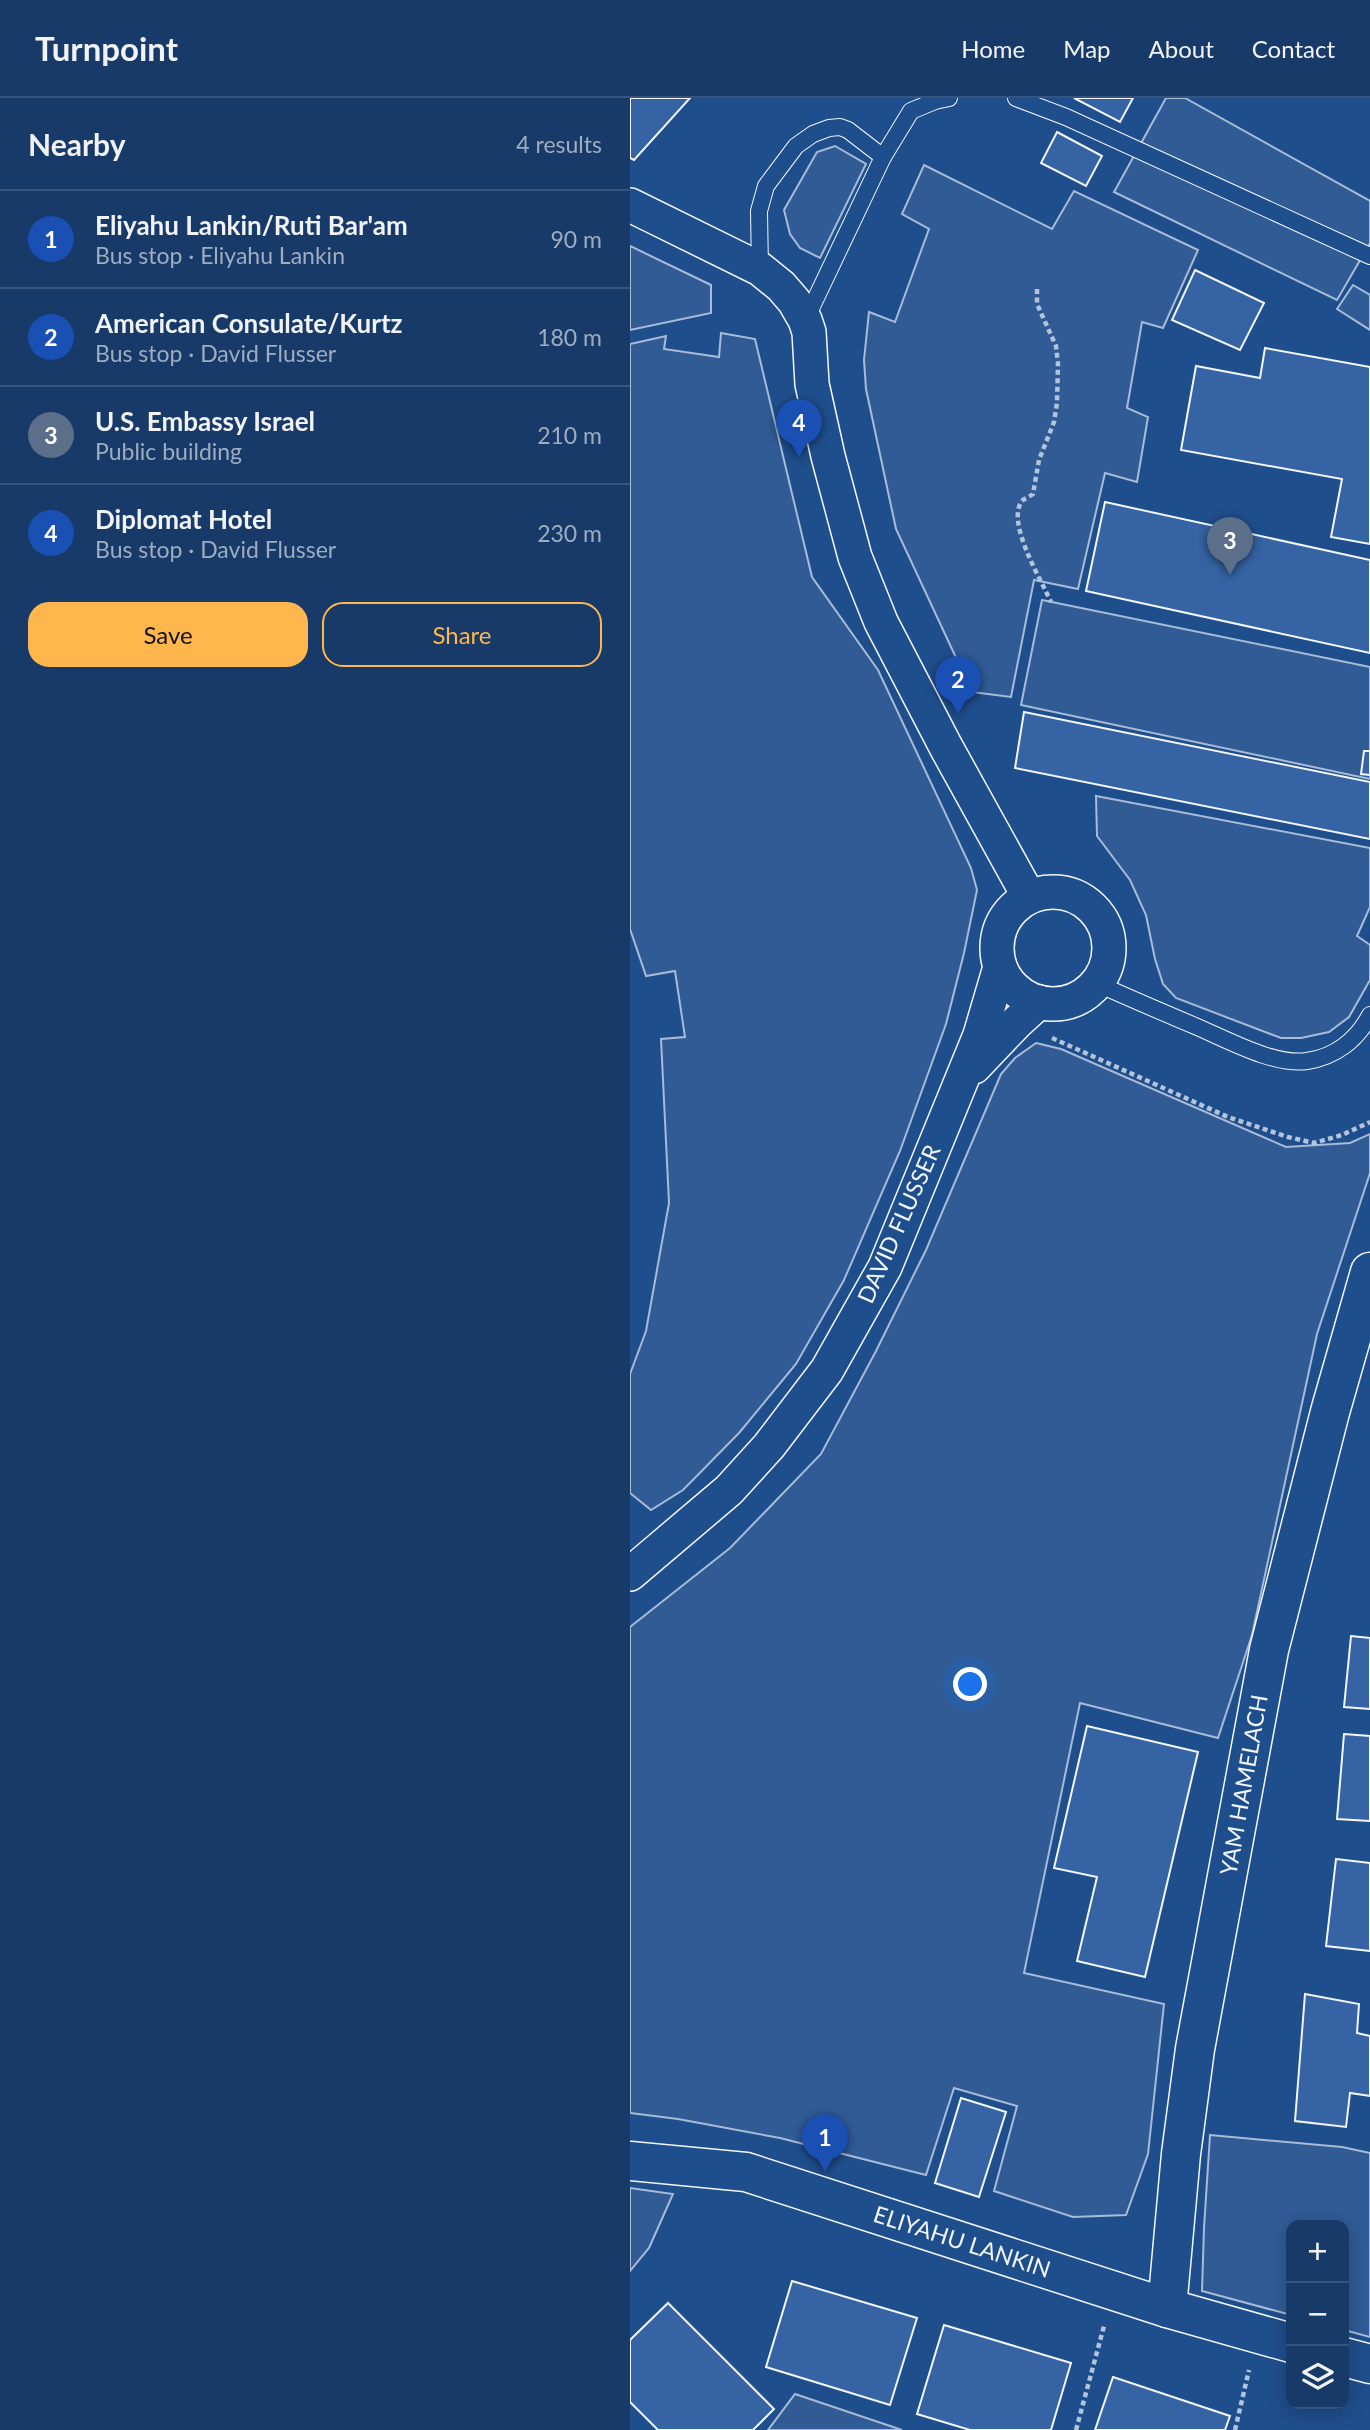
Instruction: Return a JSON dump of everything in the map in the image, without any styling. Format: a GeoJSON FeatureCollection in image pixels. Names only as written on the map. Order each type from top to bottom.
{"type":"FeatureCollection","features":[{"type":"Feature","properties":{"kind":"street"},"geometry":{"type":"LineString","coordinates":[[630,205],[760,269],[781,286],[805,320],[812,384],[855,557],[881,622],[1029,897]]}},
{"type":"Feature","properties":{"kind":"street"},"geometry":{"type":"LineString","coordinates":[[1059,892],[1073,896],[1086,903],[1097,914],[1104,927],[1108,956],[1104,971],[1084,994],[1071,1001],[1055,1004],[1040,1002],[1023,995],[1009,983],[1000,967],[998,934],[1004,919],[1015,906],[1029,897],[1059,892]]}},
{"type":"Feature","properties":{"kind":"street","name":"DAVID FLUSSER"},"geometry":{"type":"LineString","coordinates":[[630,1574],[729,1490],[769,1446],[827,1370],[885,1267],[980,1035],[1000,967]]}},
{"type":"Feature","properties":{"kind":"street","name":"DAVID FLUSSER"},"geometry":{"type":"LineString","coordinates":[[960,1083],[991,1048],[1040,1002]]}},
{"type":"Feature","properties":{"kind":"street","name":"YAM HAMELACH"},"geometry":{"type":"LineString","coordinates":[[1167,2308],[1181,2154],[1195,2049],[1269,1650],[1329,1412],[1370,1272]]}},
{"type":"Feature","properties":{"kind":"street","name":"ELIYAHU LANKIN"},"geometry":{"type":"LineString","coordinates":[[630,2161],[746,2172],[1167,2308],[1274,2338]]}},
{"type":"Feature","properties":{"kind":"lane"},"geometry":{"type":"LineString","coordinates":[[805,320],[883,157],[911,111],[949,98]]}},
{"type":"Feature","properties":{"kind":"lane"},"geometry":{"type":"LineString","coordinates":[[1016,98],[1066,117],[1370,256]]}},
{"type":"Feature","properties":{"kind":"lane"},"geometry":{"type":"LineString","coordinates":[[760,269],[759,211],[766,186],[796,146],[813,134],[840,127],[848,130],[883,157]]}},
{"type":"Feature","properties":{"kind":"lane"},"geometry":{"type":"LineString","coordinates":[[1096,983],[1249,1049],[1289,1061],[1307,1062],[1335,1053],[1351,1042],[1370,1015]]}},
{"type":"Feature","properties":{"kind":"path"},"geometry":{"type":"LineString","coordinates":[[1037,289],[1037,304],[1056,346],[1057,403],[1054,422],[1039,460],[1033,494],[1021,503],[1018,515],[1020,533],[1051,602]]}},
{"type":"Feature","properties":{"kind":"path"},"geometry":{"type":"LineString","coordinates":[[1051,1038],[1228,1117],[1287,1137],[1314,1143],[1342,1135],[1370,1122]]}},
{"type":"Feature","properties":{"kind":"path"},"geometry":{"type":"LineString","coordinates":[[1076,2430],[1114,2291]]}},
{"type":"Feature","properties":{"kind":"path"},"geometry":{"type":"LineString","coordinates":[[1235,2430],[1274,2338]]}},
{"type":"Feature","properties":{"kind":"shaded area"},"geometry":{"type":"Polygon","coordinates":[[[1166,98],[1185,98],[1370,201],[1370,243],[1337,300],[1114,192],[1166,98]]]}},
{"type":"Feature","properties":{"kind":"shaded area"},"geometry":{"type":"Polygon","coordinates":[[[835,146],[866,164],[820,258],[800,248],[790,234],[784,210],[817,152],[835,146]]]}},
{"type":"Feature","properties":{"kind":"shaded area"},"geometry":{"type":"Polygon","coordinates":[[[924,165],[1052,229],[1074,191],[1198,250],[1163,328],[1142,322],[1127,408],[1148,417],[1137,482],[1105,473],[1078,589],[1034,580],[1011,697],[972,692],[896,529],[866,389],[864,360],[869,312],[895,322],[929,229],[902,214],[924,165]]]}},
{"type":"Feature","properties":{"kind":"shaded area"},"geometry":{"type":"Polygon","coordinates":[[[630,246],[711,285],[711,313],[630,330],[630,246]]]}},
{"type":"Feature","properties":{"kind":"shaded area"},"geometry":{"type":"Polygon","coordinates":[[[1353,285],[1370,295],[1370,330],[1337,309],[1353,285]]]}},
{"type":"Feature","properties":{"kind":"shaded area"},"geometry":{"type":"Polygon","coordinates":[[[721,333],[755,339],[812,577],[878,670],[971,868],[977,890],[946,1024],[900,1151],[844,1280],[796,1364],[739,1433],[683,1490],[651,1510],[630,1493],[630,1374],[646,1331],[669,1203],[661,1039],[685,1037],[675,971],[646,976],[630,929],[630,344],[666,336],[664,349],[719,357],[721,333]]]}},
{"type":"Feature","properties":{"kind":"shaded area"},"geometry":{"type":"Polygon","coordinates":[[[1042,600],[1370,667],[1370,779],[1021,705],[1042,600]]]}},
{"type":"Feature","properties":{"kind":"shaded area"},"geometry":{"type":"Polygon","coordinates":[[[1096,796],[1370,848],[1370,907],[1357,936],[1370,945],[1370,980],[1349,1017],[1329,1032],[1301,1038],[1281,1038],[1176,998],[1163,984],[1146,915],[1130,880],[1097,836],[1096,796]]]}},
{"type":"Feature","properties":{"kind":"shaded area"},"geometry":{"type":"Polygon","coordinates":[[[1036,1043],[1061,1049],[1286,1147],[1350,1143],[1370,1134],[1370,1173],[1317,1334],[1252,1635],[1218,1738],[1080,1703],[1024,1973],[1164,2004],[1148,2154],[1126,2215],[1073,2217],[994,2191],[1017,2106],[954,2088],[926,2175],[780,2138],[630,2113],[630,1627],[730,1548],[821,1454],[926,1250],[1001,1074],[1015,1058],[1036,1043]]]}},
{"type":"Feature","properties":{"kind":"shaded area"},"geometry":{"type":"Polygon","coordinates":[[[1210,2135],[1342,2147],[1370,2153],[1370,2337],[1349,2331],[1349,2220],[1286,2220],[1286,2314],[1202,2291],[1210,2135]]]}},
{"type":"Feature","properties":{"kind":"shaded area"},"geometry":{"type":"Polygon","coordinates":[[[630,2188],[673,2194],[649,2248],[630,2271],[630,2188]]]}},
{"type":"Feature","properties":{"kind":"shaded area"},"geometry":{"type":"Polygon","coordinates":[[[795,2394],[902,2430],[768,2430],[795,2394]]]}},
{"type":"Feature","properties":{"kind":"building"},"geometry":{"type":"Polygon","coordinates":[[[630,98],[690,98],[634,160],[630,158],[630,98]]]}},
{"type":"Feature","properties":{"kind":"building"},"geometry":{"type":"Polygon","coordinates":[[[1074,98],[1133,98],[1120,122],[1074,98]]]}},
{"type":"Feature","properties":{"kind":"building"},"geometry":{"type":"Polygon","coordinates":[[[1057,132],[1102,156],[1086,186],[1041,163],[1057,132]]]}},
{"type":"Feature","properties":{"kind":"building"},"geometry":{"type":"Polygon","coordinates":[[[1195,270],[1264,303],[1240,350],[1172,320],[1195,270]]]}},
{"type":"Feature","properties":{"kind":"building"},"geometry":{"type":"Polygon","coordinates":[[[1265,348],[1370,367],[1370,544],[1331,537],[1342,479],[1181,450],[1196,366],[1260,378],[1265,348]]]}},
{"type":"Feature","properties":{"kind":"building"},"geometry":{"type":"Polygon","coordinates":[[[1105,502],[1370,560],[1370,653],[1086,591],[1105,502]]]}},
{"type":"Feature","properties":{"kind":"building"},"geometry":{"type":"Polygon","coordinates":[[[1024,712],[1370,782],[1370,839],[1015,768],[1024,712]]]}},
{"type":"Feature","properties":{"kind":"building"},"geometry":{"type":"Polygon","coordinates":[[[1364,751],[1370,751],[1370,775],[1361,774],[1364,751]]]}},
{"type":"Feature","properties":{"kind":"building"},"geometry":{"type":"Polygon","coordinates":[[[1351,1636],[1370,1638],[1370,1709],[1344,1707],[1351,1636]]]}},
{"type":"Feature","properties":{"kind":"building"},"geometry":{"type":"Polygon","coordinates":[[[1087,1726],[1198,1752],[1145,1977],[1077,1961],[1097,1877],[1054,1868],[1087,1726]]]}},
{"type":"Feature","properties":{"kind":"building"},"geometry":{"type":"Polygon","coordinates":[[[1344,1734],[1370,1736],[1370,1821],[1337,1819],[1344,1734]]]}},
{"type":"Feature","properties":{"kind":"building"},"geometry":{"type":"Polygon","coordinates":[[[1336,1859],[1370,1863],[1370,1951],[1326,1946],[1336,1859]]]}},
{"type":"Feature","properties":{"kind":"building"},"geometry":{"type":"Polygon","coordinates":[[[1305,1994],[1359,2004],[1357,2033],[1370,2036],[1370,2096],[1350,2093],[1346,2127],[1295,2121],[1305,1994]]]}},
{"type":"Feature","properties":{"kind":"building"},"geometry":{"type":"Polygon","coordinates":[[[961,2098],[1006,2112],[979,2197],[935,2183],[961,2098]]]}},
{"type":"Feature","properties":{"kind":"building"},"geometry":{"type":"Polygon","coordinates":[[[792,2281],[917,2318],[890,2405],[766,2367],[792,2281]]]}},
{"type":"Feature","properties":{"kind":"building"},"geometry":{"type":"Polygon","coordinates":[[[668,2303],[774,2409],[753,2430],[658,2430],[630,2402],[630,2340],[668,2303]]]}},
{"type":"Feature","properties":{"kind":"building"},"geometry":{"type":"Polygon","coordinates":[[[944,2325],[1071,2363],[1051,2430],[970,2430],[917,2414],[944,2325]]]}},
{"type":"Feature","properties":{"kind":"building"},"geometry":{"type":"Polygon","coordinates":[[[1113,2377],[1230,2416],[1225,2430],[1095,2430],[1113,2377]]]}},
{"type":"Feature","properties":{"kind":"place","name":"Diplomat Hotel"},"geometry":{"type":"Point","coordinates":[799,457]}},
{"type":"Feature","properties":{"kind":"place","name":"U.S. Embassy Israel"},"geometry":{"type":"Point","coordinates":[1230,575]}},
{"type":"Feature","properties":{"kind":"place","name":"American Consulate/Kurtz"},"geometry":{"type":"Point","coordinates":[958,714]}},
{"type":"Feature","properties":{"kind":"place","name":"Eliyahu Lankin/Ruti Bar'am"},"geometry":{"type":"Point","coordinates":[825,2172]}}]}
